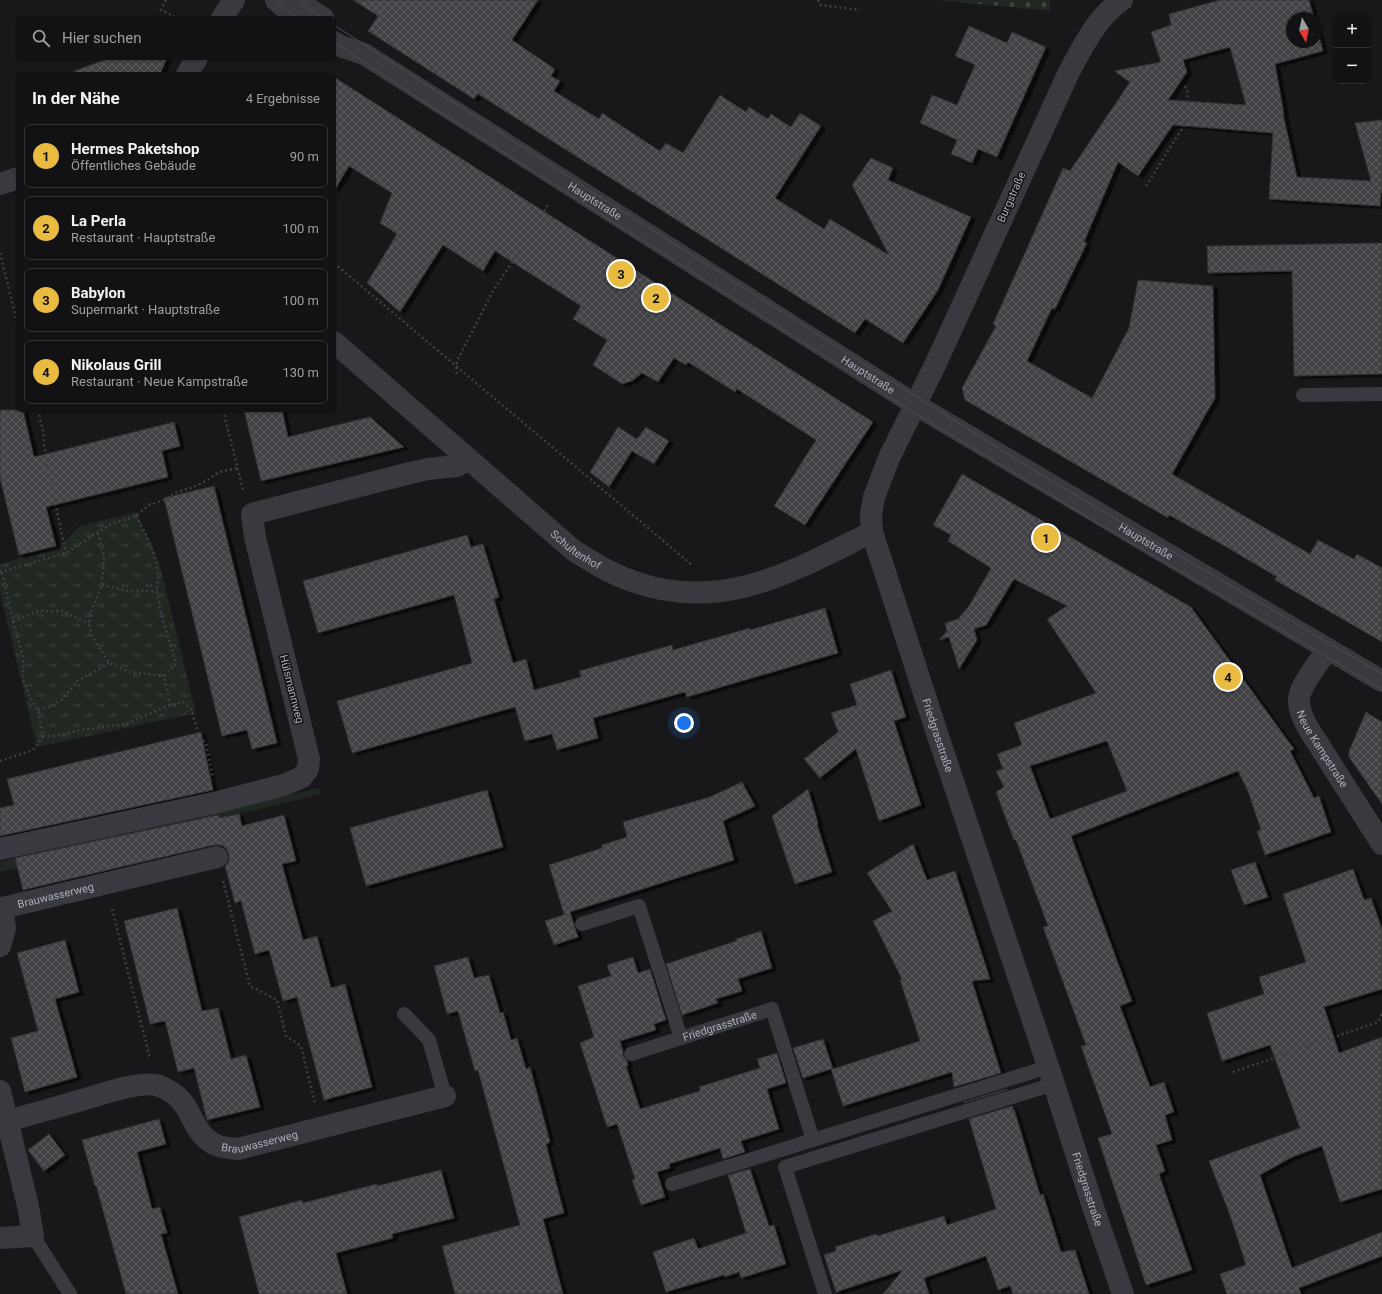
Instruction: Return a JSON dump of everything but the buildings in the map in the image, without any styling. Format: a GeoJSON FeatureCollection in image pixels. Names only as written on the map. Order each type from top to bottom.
{"type":"FeatureCollection","features":[{"type":"Feature","properties":{"kind":"street"},"geometry":{"type":"LineString","coordinates":[[223,16],[234,0]]}},
{"type":"Feature","properties":{"kind":"street"},"geometry":{"type":"LineString","coordinates":[[276,0],[294,16]]}},
{"type":"Feature","properties":{"kind":"street"},"geometry":{"type":"LineString","coordinates":[[302,0],[309,9],[320,16]]}},
{"type":"Feature","properties":{"kind":"street","name":"Burgstraße"},"geometry":{"type":"LineString","coordinates":[[916,405],[944,347],[1068,72],[1092,29],[1118,1]]}},
{"type":"Feature","properties":{"kind":"street","name":"Hauptstraße"},"geometry":{"type":"LineString","coordinates":[[336,26],[345,33],[364,54]]}},
{"type":"Feature","properties":{"kind":"street","name":"Hauptstraße"},"geometry":{"type":"LineString","coordinates":[[336,43],[364,54],[916,405],[1382,681]]}},
{"type":"Feature","properties":{"kind":"street"},"geometry":{"type":"LineString","coordinates":[[188,72],[196,60]]}},
{"type":"Feature","properties":{"kind":"street"},"geometry":{"type":"LineString","coordinates":[[0,184],[16,179]]}},
{"type":"Feature","properties":{"kind":"street","name":"Schultenhof"},"geometry":{"type":"LineString","coordinates":[[336,344],[573,550],[600,567],[632,582],[669,591],[712,593],[739,589],[764,582],[800,568],[872,532]]}},
{"type":"Feature","properties":{"kind":"street","name":"Friedgrasstraße"},"geometry":{"type":"LineString","coordinates":[[916,405],[889,458],[874,497],[871,514],[872,532],[934,727],[1051,1075],[1093,1207],[1124,1294]]}},
{"type":"Feature","properties":{"kind":"street"},"geometry":{"type":"LineString","coordinates":[[252,514],[406,474],[428,469],[457,466],[468,459]]}},
{"type":"Feature","properties":{"kind":"street","name":"Hülsmannweg"},"geometry":{"type":"LineString","coordinates":[[0,849],[218,802],[284,785],[302,777],[308,769],[308,759],[255,537],[252,514]]}},
{"type":"Feature","properties":{"kind":"street","name":"Neue Kampstraße"},"geometry":{"type":"LineString","coordinates":[[1328,649],[1302,688],[1299,698],[1303,718],[1382,844]]}},
{"type":"Feature","properties":{"kind":"street","name":"Brauwasserweg"},"geometry":{"type":"LineString","coordinates":[[0,946],[5,928],[2,908],[217,857]]}},
{"type":"Feature","properties":{"kind":"street"},"geometry":{"type":"LineString","coordinates":[[8,1121],[130,1087],[157,1085]]}},
{"type":"Feature","properties":{"kind":"street","name":"Brauwasserweg"},"geometry":{"type":"LineString","coordinates":[[157,1085],[170,1091],[179,1098],[187,1108],[193,1122],[206,1139],[215,1145],[238,1149],[445,1096]]}},
{"type":"Feature","properties":{"kind":"street"},"geometry":{"type":"LineString","coordinates":[[0,1091],[28,1206],[33,1236],[0,1238]]}},
{"type":"Feature","properties":{"kind":"lane"},"geometry":{"type":"LineString","coordinates":[[1303,394],[1382,394]]}},
{"type":"Feature","properties":{"kind":"lane","name":"Friedgrasstraße"},"geometry":{"type":"LineString","coordinates":[[582,924],[639,906],[681,1038],[772,1009],[814,1140]]}},
{"type":"Feature","properties":{"kind":"lane","name":"Brauwasserweg"},"geometry":{"type":"LineString","coordinates":[[404,1014],[429,1040],[445,1096]]}},
{"type":"Feature","properties":{"kind":"lane"},"geometry":{"type":"LineString","coordinates":[[631,1054],[681,1038]]}},
{"type":"Feature","properties":{"kind":"lane"},"geometry":{"type":"LineString","coordinates":[[672,1184],[814,1140],[1051,1075]]}},
{"type":"Feature","properties":{"kind":"lane"},"geometry":{"type":"LineString","coordinates":[[825,1294],[785,1167],[1051,1075]]}},
{"type":"Feature","properties":{"kind":"lane"},"geometry":{"type":"LineString","coordinates":[[33,1236],[70,1294]]}},
{"type":"Feature","properties":{"kind":"path"},"geometry":{"type":"LineString","coordinates":[[166,0],[161,10],[173,16]]}},
{"type":"Feature","properties":{"kind":"path"},"geometry":{"type":"LineString","coordinates":[[818,0],[820,5],[860,10]]}},
{"type":"Feature","properties":{"kind":"path"},"geometry":{"type":"LineString","coordinates":[[1146,186],[1185,124],[1188,93],[1185,86]]}},
{"type":"Feature","properties":{"kind":"path"},"geometry":{"type":"LineString","coordinates":[[457,374],[456,366],[458,359],[493,291],[520,250]]}},
{"type":"Feature","properties":{"kind":"path"},"geometry":{"type":"LineString","coordinates":[[0,253],[16,318]]}},
{"type":"Feature","properties":{"kind":"path"},"geometry":{"type":"LineString","coordinates":[[336,265],[700,571],[712,593]]}},
{"type":"Feature","properties":{"kind":"path"},"geometry":{"type":"LineString","coordinates":[[38,412],[46,460],[66,553]]}},
{"type":"Feature","properties":{"kind":"path"},"geometry":{"type":"LineString","coordinates":[[224,412],[244,494],[252,514]]}},
{"type":"Feature","properties":{"kind":"path"},"geometry":{"type":"LineString","coordinates":[[0,761],[33,750],[43,736],[38,710],[30,698],[23,679],[23,657],[1,572],[66,553],[109,525],[136,516],[149,505],[167,499],[174,493],[191,488],[206,481],[219,472],[238,468]]}},
{"type":"Feature","properties":{"kind":"path"},"geometry":{"type":"LineString","coordinates":[[136,516],[148,538],[153,554],[158,576],[157,591],[165,628],[176,664],[164,676]]}},
{"type":"Feature","properties":{"kind":"path"},"geometry":{"type":"LineString","coordinates":[[98,532],[104,557],[102,585],[90,614],[89,624],[93,638],[109,663],[130,672],[164,676]]}},
{"type":"Feature","properties":{"kind":"path"},"geometry":{"type":"LineString","coordinates":[[102,585],[127,591],[157,591]]}},
{"type":"Feature","properties":{"kind":"path"},"geometry":{"type":"LineString","coordinates":[[13,621],[39,611],[63,611],[89,624]]}},
{"type":"Feature","properties":{"kind":"path"},"geometry":{"type":"LineString","coordinates":[[38,710],[49,707],[63,699],[77,681],[109,663]]}},
{"type":"Feature","properties":{"kind":"path"},"geometry":{"type":"LineString","coordinates":[[164,676],[170,704]]}},
{"type":"Feature","properties":{"kind":"path"},"geometry":{"type":"LineString","coordinates":[[43,736],[54,736],[81,730],[126,724],[170,704],[183,702],[191,709],[198,736],[206,743],[218,802]]}},
{"type":"Feature","properties":{"kind":"path"},"geometry":{"type":"LineString","coordinates":[[217,857],[250,986],[277,1000],[286,1036],[301,1046],[321,1127]]}},
{"type":"Feature","properties":{"kind":"path"},"geometry":{"type":"LineString","coordinates":[[105,884],[157,1085]]}},
{"type":"Feature","properties":{"kind":"path"},"geometry":{"type":"LineString","coordinates":[[1233,1072],[1378,1022],[1382,1014]]}},
{"type":"Feature","properties":{"kind":"green space"},"geometry":{"type":"Polygon","coordinates":[[[935,0],[1050,0],[1051,11],[935,0]]]}},
{"type":"Feature","properties":{"kind":"green space"},"geometry":{"type":"Polygon","coordinates":[[[136,512],[159,562],[196,713],[37,747],[0,592],[0,564],[57,548],[80,526],[136,512]]]}},
{"type":"Feature","properties":{"kind":"green space"},"geometry":{"type":"Polygon","coordinates":[[[319,788],[321,794],[0,872],[0,862],[278,793],[280,797],[319,788]]]}},
{"type":"Feature","properties":{"kind":"tram line"},"geometry":{"type":"LineString","coordinates":[[276,0],[294,16]]}},
{"type":"Feature","properties":{"kind":"tram line"},"geometry":{"type":"LineString","coordinates":[[300,0],[309,9],[320,16]]}},
{"type":"Feature","properties":{"kind":"tram line"},"geometry":{"type":"LineString","coordinates":[[336,26],[586,188],[1040,474],[1382,674]]}},
{"type":"Feature","properties":{"kind":"tram line"},"geometry":{"type":"LineString","coordinates":[[336,43],[415,96],[913,412],[1091,519],[1382,689]]}},
{"type":"Feature","properties":{"kind":"place","name":"Babylon"},"geometry":{"type":"Point","coordinates":[621,274]}},
{"type":"Feature","properties":{"kind":"place","name":"La Perla"},"geometry":{"type":"Point","coordinates":[656,298]}},
{"type":"Feature","properties":{"kind":"place","name":"Hermes Paketshop"},"geometry":{"type":"Point","coordinates":[1046,538]}},
{"type":"Feature","properties":{"kind":"place","name":"Nikolaus Grill"},"geometry":{"type":"Point","coordinates":[1228,677]}}]}
